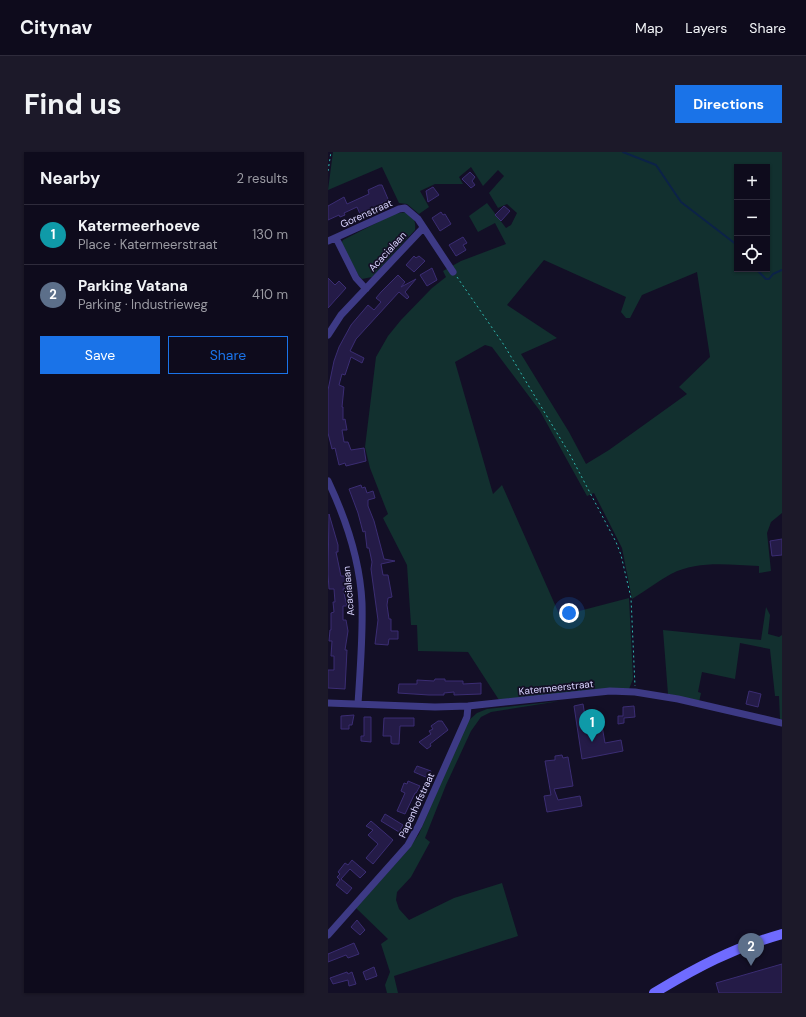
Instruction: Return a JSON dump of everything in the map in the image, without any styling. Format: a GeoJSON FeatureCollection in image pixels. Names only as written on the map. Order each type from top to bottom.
{"type":"FeatureCollection","features":[{"type":"Feature","properties":{"kind":"main road"},"geometry":{"type":"LineString","coordinates":[[654,993],[716,958],[755,942],[782,934]]}},
{"type":"Feature","properties":{"kind":"street","name":"Gorenstraat"},"geometry":{"type":"LineString","coordinates":[[328,241],[399,209],[405,208],[412,212],[453,272]]}},
{"type":"Feature","properties":{"kind":"street","name":"Acacialaan"},"geometry":{"type":"LineString","coordinates":[[328,335],[341,314],[423,228]]}},
{"type":"Feature","properties":{"kind":"street"},"geometry":{"type":"LineString","coordinates":[[336,238],[350,268],[356,278],[366,289]]}},
{"type":"Feature","properties":{"kind":"street","name":"Acacialaan"},"geometry":{"type":"LineString","coordinates":[[328,481],[342,512],[358,572],[362,603],[358,704]]}},
{"type":"Feature","properties":{"kind":"street","name":"Katermeerstraat"},"geometry":{"type":"LineString","coordinates":[[328,703],[468,706],[610,692],[635,692],[678,699],[782,723]]}},
{"type":"Feature","properties":{"kind":"street","name":"Papenhofstraat"},"geometry":{"type":"LineString","coordinates":[[328,935],[408,845],[419,825],[467,716],[468,706]]}},
{"type":"Feature","properties":{"kind":"path"},"geometry":{"type":"LineString","coordinates":[[328,171],[330,152]]}},
{"type":"Feature","properties":{"kind":"path"},"geometry":{"type":"LineString","coordinates":[[453,272],[504,344],[569,453],[616,542],[621,555],[631,598],[635,692]]}},
{"type":"Feature","properties":{"kind":"green space"},"geometry":{"type":"Polygon","coordinates":[[[333,152],[782,152],[782,513],[771,522],[767,533],[771,571],[759,573],[759,566],[726,564],[692,567],[671,574],[632,599],[622,548],[594,493],[587,496],[540,411],[492,347],[485,345],[455,362],[493,494],[502,485],[560,616],[629,598],[633,679],[629,689],[499,700],[468,652],[418,651],[417,625],[411,625],[407,565],[383,518],[388,514],[370,468],[365,447],[376,357],[388,336],[401,320],[432,288],[446,277],[443,271],[461,261],[506,244],[495,223],[478,232],[469,216],[487,203],[506,228],[511,225],[517,213],[507,204],[498,208],[489,193],[504,176],[498,170],[483,186],[471,167],[459,177],[463,184],[435,184],[420,191],[429,207],[419,214],[407,204],[399,203],[382,167],[328,190],[333,152]],[[544,260],[507,305],[557,338],[521,354],[569,432],[586,464],[609,450],[687,394],[679,387],[710,357],[697,272],[642,295],[630,318],[626,318],[621,312],[626,297],[544,260]]]}},
{"type":"Feature","properties":{"kind":"green space"},"geometry":{"type":"Polygon","coordinates":[[[406,212],[414,220],[415,230],[372,277],[362,279],[341,244],[343,240],[394,214],[406,212]]]}},
{"type":"Feature","properties":{"kind":"green space"},"geometry":{"type":"Polygon","coordinates":[[[766,607],[770,615],[768,634],[779,637],[782,635],[782,719],[780,719],[779,696],[775,696],[770,649],[740,643],[735,679],[702,672],[698,692],[701,693],[699,702],[668,694],[663,630],[761,640],[766,607]]]}},
{"type":"Feature","properties":{"kind":"green space"},"geometry":{"type":"Polygon","coordinates":[[[560,701],[491,712],[481,717],[471,731],[446,785],[425,838],[430,842],[411,877],[397,892],[396,900],[399,909],[409,920],[454,898],[502,883],[518,936],[394,976],[398,993],[387,993],[385,985],[390,972],[381,944],[388,939],[356,908],[408,850],[419,834],[467,722],[477,713],[487,709],[560,701]]]}},
{"type":"Feature","properties":{"kind":"building"},"geometry":{"type":"Polygon","coordinates":[[[470,172],[475,177],[472,181],[475,185],[471,188],[462,179],[470,172]]]}},
{"type":"Feature","properties":{"kind":"building"},"geometry":{"type":"Polygon","coordinates":[[[382,185],[388,199],[386,201],[360,214],[357,207],[344,213],[345,215],[340,217],[339,215],[328,220],[328,206],[344,197],[347,204],[369,194],[368,190],[382,185]]]}},
{"type":"Feature","properties":{"kind":"building"},"geometry":{"type":"Polygon","coordinates":[[[433,187],[439,195],[428,202],[426,191],[433,187]]]}},
{"type":"Feature","properties":{"kind":"building"},"geometry":{"type":"Polygon","coordinates":[[[504,206],[510,211],[501,221],[495,215],[504,206]]]}},
{"type":"Feature","properties":{"kind":"building"},"geometry":{"type":"Polygon","coordinates":[[[441,212],[443,215],[445,214],[451,224],[440,231],[432,218],[441,212]]]}},
{"type":"Feature","properties":{"kind":"building"},"geometry":{"type":"Polygon","coordinates":[[[463,237],[467,243],[463,245],[466,250],[456,256],[449,245],[463,237]]]}},
{"type":"Feature","properties":{"kind":"building"},"geometry":{"type":"Polygon","coordinates":[[[414,256],[416,258],[419,256],[425,261],[414,272],[406,265],[414,256]]]}},
{"type":"Feature","properties":{"kind":"building"},"geometry":{"type":"Polygon","coordinates":[[[432,268],[437,280],[427,286],[420,275],[432,268]]]}},
{"type":"Feature","properties":{"kind":"building"},"geometry":{"type":"Polygon","coordinates":[[[398,275],[405,282],[401,287],[416,279],[405,292],[409,297],[407,299],[399,292],[356,339],[350,351],[364,358],[362,363],[351,357],[345,375],[342,374],[339,385],[344,387],[342,407],[343,420],[345,419],[347,430],[342,430],[344,442],[348,442],[351,450],[364,448],[366,461],[346,466],[345,463],[339,465],[335,448],[332,449],[328,433],[328,390],[334,361],[339,347],[351,325],[368,305],[374,310],[381,302],[376,298],[398,275]]]}},
{"type":"Feature","properties":{"kind":"building"},"geometry":{"type":"Polygon","coordinates":[[[328,278],[335,285],[339,281],[346,288],[328,308],[328,278]]]}},
{"type":"Feature","properties":{"kind":"building"},"geometry":{"type":"Polygon","coordinates":[[[361,485],[362,488],[365,487],[367,493],[373,491],[375,498],[368,500],[368,506],[374,521],[384,559],[395,561],[381,564],[383,575],[388,575],[392,597],[388,598],[387,605],[389,619],[391,619],[391,631],[398,631],[398,639],[389,639],[388,645],[375,644],[378,620],[371,569],[372,562],[369,548],[367,548],[365,531],[363,532],[349,489],[361,485]]]}},
{"type":"Feature","properties":{"kind":"building"},"geometry":{"type":"Polygon","coordinates":[[[329,514],[338,545],[338,552],[336,552],[341,576],[345,576],[346,588],[343,589],[347,606],[343,606],[343,620],[346,620],[348,631],[345,650],[347,650],[345,689],[328,688],[328,670],[334,670],[334,656],[331,656],[332,641],[329,641],[331,630],[331,613],[334,612],[333,602],[335,602],[334,589],[329,589],[329,514]]]}},
{"type":"Feature","properties":{"kind":"building"},"geometry":{"type":"Polygon","coordinates":[[[782,539],[782,555],[772,556],[770,541],[782,539]]]}},
{"type":"Feature","properties":{"kind":"building"},"geometry":{"type":"Polygon","coordinates":[[[435,679],[445,679],[445,681],[463,681],[463,684],[481,683],[481,694],[454,695],[454,692],[444,693],[444,695],[398,693],[399,684],[417,684],[417,680],[434,681],[435,679]]]}},
{"type":"Feature","properties":{"kind":"building"},"geometry":{"type":"Polygon","coordinates":[[[749,691],[761,694],[758,707],[746,704],[749,691]]]}},
{"type":"Feature","properties":{"kind":"building"},"geometry":{"type":"Polygon","coordinates":[[[583,704],[587,728],[602,726],[605,743],[621,740],[623,751],[582,759],[574,706],[583,704]]]}},
{"type":"Feature","properties":{"kind":"building"},"geometry":{"type":"Polygon","coordinates":[[[634,706],[635,717],[624,718],[624,723],[618,724],[618,716],[623,716],[623,707],[634,706]]]}},
{"type":"Feature","properties":{"kind":"building"},"geometry":{"type":"Polygon","coordinates":[[[354,715],[352,725],[349,725],[349,729],[341,729],[341,716],[354,715]]]}},
{"type":"Feature","properties":{"kind":"building"},"geometry":{"type":"Polygon","coordinates":[[[364,717],[371,717],[371,742],[361,741],[361,736],[364,736],[364,717]]]}},
{"type":"Feature","properties":{"kind":"building"},"geometry":{"type":"Polygon","coordinates":[[[384,718],[414,718],[414,726],[400,726],[399,744],[393,744],[391,743],[391,736],[383,736],[384,718]]]}},
{"type":"Feature","properties":{"kind":"building"},"geometry":{"type":"Polygon","coordinates":[[[438,721],[442,721],[448,730],[430,744],[431,746],[427,749],[419,742],[431,734],[429,731],[433,729],[431,726],[438,721]]]}},
{"type":"Feature","properties":{"kind":"building"},"geometry":{"type":"Polygon","coordinates":[[[562,755],[563,758],[568,757],[573,786],[554,789],[558,800],[580,796],[582,806],[547,812],[544,796],[551,795],[545,761],[555,760],[555,756],[562,755]]]}},
{"type":"Feature","properties":{"kind":"building"},"geometry":{"type":"Polygon","coordinates":[[[417,766],[431,771],[428,778],[414,772],[417,766]]]}},
{"type":"Feature","properties":{"kind":"building"},"geometry":{"type":"Polygon","coordinates":[[[408,781],[420,786],[405,814],[397,811],[405,793],[401,791],[404,783],[407,784],[408,781]]]}},
{"type":"Feature","properties":{"kind":"building"},"geometry":{"type":"Polygon","coordinates":[[[385,814],[403,825],[399,832],[381,821],[385,814]]]}},
{"type":"Feature","properties":{"kind":"building"},"geometry":{"type":"Polygon","coordinates":[[[371,821],[393,840],[373,864],[366,858],[378,844],[368,835],[373,830],[366,826],[371,821]]]}},
{"type":"Feature","properties":{"kind":"building"},"geometry":{"type":"Polygon","coordinates":[[[352,860],[366,872],[360,878],[350,869],[341,879],[352,888],[347,894],[336,885],[340,880],[337,877],[340,874],[338,872],[345,863],[348,865],[352,860]]]}},
{"type":"Feature","properties":{"kind":"building"},"geometry":{"type":"Polygon","coordinates":[[[357,920],[365,930],[360,935],[351,927],[357,920]]]}},
{"type":"Feature","properties":{"kind":"building"},"geometry":{"type":"Polygon","coordinates":[[[354,943],[359,954],[348,958],[346,955],[328,962],[328,954],[354,943]]]}},
{"type":"Feature","properties":{"kind":"building"},"geometry":{"type":"Polygon","coordinates":[[[782,964],[782,993],[719,993],[716,983],[782,964]]]}},
{"type":"Feature","properties":{"kind":"building"},"geometry":{"type":"Polygon","coordinates":[[[374,967],[377,976],[366,980],[363,972],[374,967]]]}},
{"type":"Feature","properties":{"kind":"building"},"geometry":{"type":"Polygon","coordinates":[[[347,972],[348,974],[352,972],[356,984],[349,986],[348,980],[333,984],[330,978],[347,972]]]}},
{"type":"Feature","properties":{"kind":"waterway"},"geometry":{"type":"LineString","coordinates":[[623,152],[656,165],[681,202],[734,243]]}},
{"type":"Feature","properties":{"kind":"waterway"},"geometry":{"type":"LineString","coordinates":[[759,272],[766,279],[769,279],[773,274],[782,270]]}},
{"type":"Feature","properties":{"kind":"place","name":"Katermeerhoeve"},"geometry":{"type":"Point","coordinates":[592,742]}},
{"type":"Feature","properties":{"kind":"place","name":"Parking Vatana"},"geometry":{"type":"Point","coordinates":[751,966]}}]}
